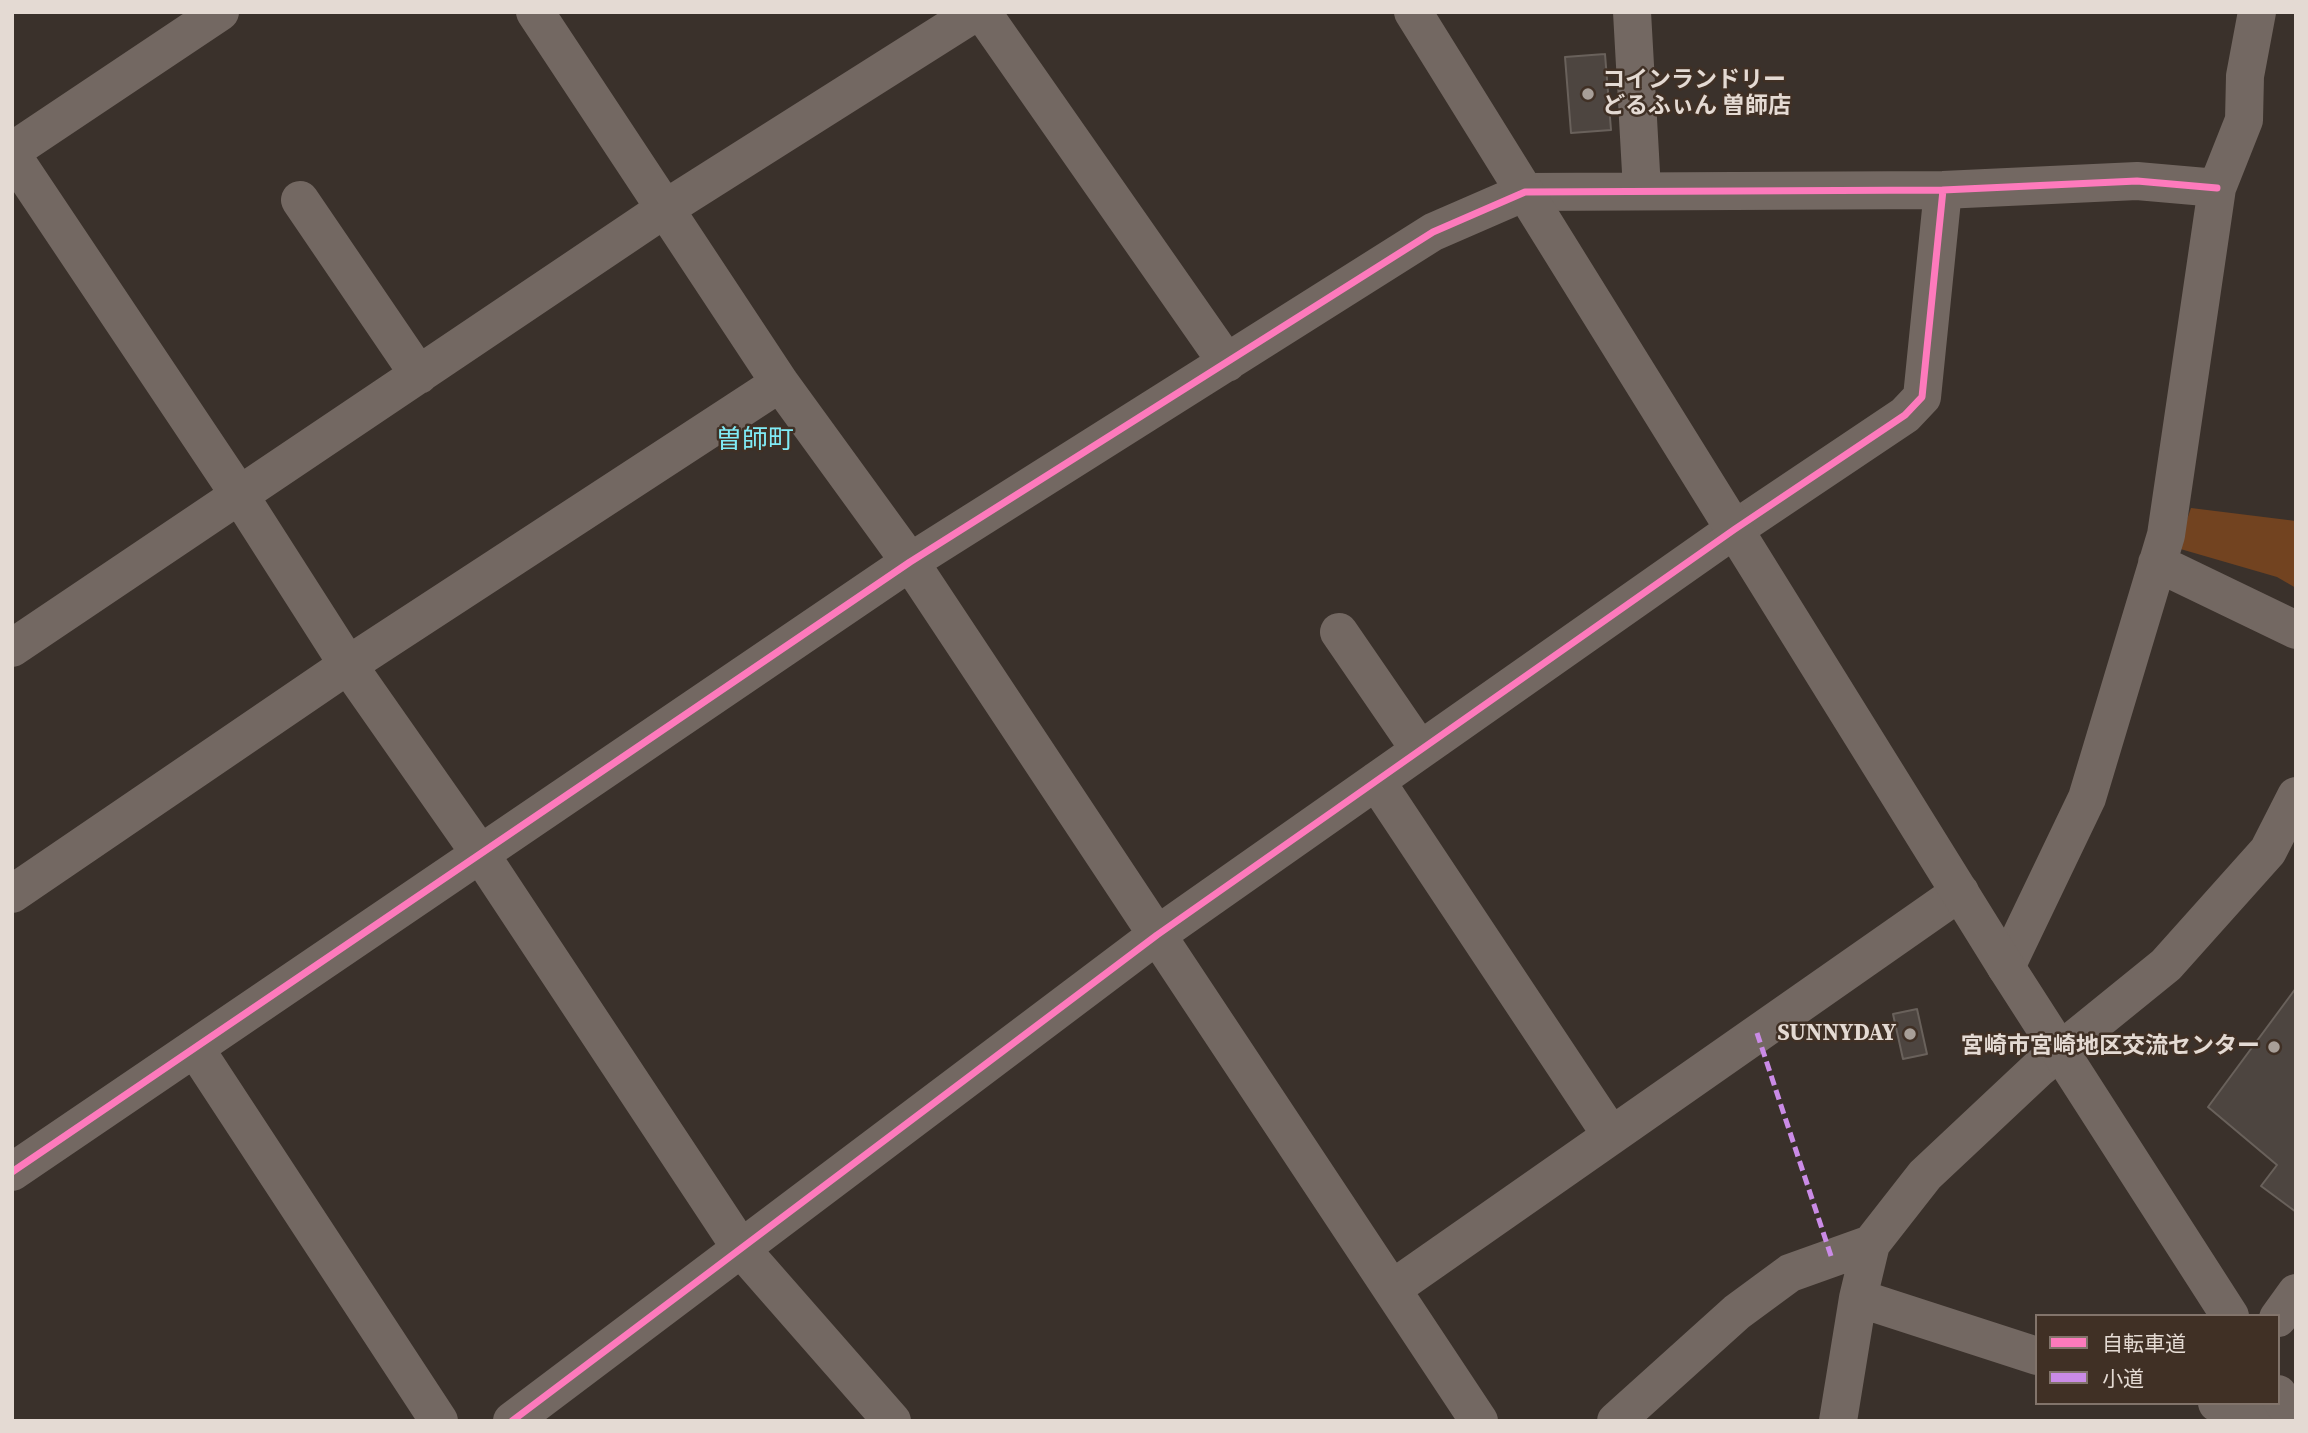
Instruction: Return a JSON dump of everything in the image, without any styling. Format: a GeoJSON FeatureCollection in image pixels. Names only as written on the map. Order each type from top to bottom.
{"type":"FeatureCollection","features":[{"type":"Feature","properties":{"kind":"street"},"geometry":{"type":"LineString","coordinates":[[220,12],[12,153],[240,496],[348,665],[481,855],[742,1250],[892,1421]]}},
{"type":"Feature","properties":{"kind":"street"},"geometry":{"type":"LineString","coordinates":[[535,12],[663,210],[780,383],[910,562],[1479,1421]]}},
{"type":"Feature","properties":{"kind":"street"},"geometry":{"type":"LineString","coordinates":[[12,648],[663,210],[976,12]]}},
{"type":"Feature","properties":{"kind":"street"},"geometry":{"type":"LineString","coordinates":[[982,12],[1227,363]]}},
{"type":"Feature","properties":{"kind":"street"},"geometry":{"type":"LineString","coordinates":[[1413,12],[2006,967],[2229,1314]]}},
{"type":"Feature","properties":{"kind":"street"},"geometry":{"type":"LineString","coordinates":[[1632,12],[1642,190]]}},
{"type":"Feature","properties":{"kind":"street"},"geometry":{"type":"LineString","coordinates":[[2006,967],[2087,798],[2166,535],[2217,188],[2244,120],[2245,76],[2257,12]]}},
{"type":"Feature","properties":{"kind":"street"},"geometry":{"type":"LineString","coordinates":[[12,1172],[196,1050],[910,562],[1433,232],[1525,192],[1942,190],[2137,181],[2217,188]]}},
{"type":"Feature","properties":{"kind":"street"},"geometry":{"type":"LineString","coordinates":[[512,1421],[742,1250],[1157,934],[1735,529],[1905,415],[1922,397],[1942,190]]}},
{"type":"Feature","properties":{"kind":"street"},"geometry":{"type":"LineString","coordinates":[[300,200],[419,375]]}},
{"type":"Feature","properties":{"kind":"street"},"geometry":{"type":"LineString","coordinates":[[12,894],[348,665],[780,383]]}},
{"type":"Feature","properties":{"kind":"street"},"geometry":{"type":"LineString","coordinates":[[2157,563],[2296,630]]}},
{"type":"Feature","properties":{"kind":"street"},"geometry":{"type":"LineString","coordinates":[[1339,632],[1420,750]]}},
{"type":"Feature","properties":{"kind":"street"},"geometry":{"type":"LineString","coordinates":[[1376,781],[1611,1135]]}},
{"type":"Feature","properties":{"kind":"street"},"geometry":{"type":"LineString","coordinates":[[1838,1421],[1858,1298],[1871,1244],[1924,1175],[2061,1050],[2166,965],[2268,851],[2296,796]]}},
{"type":"Feature","properties":{"kind":"street"},"geometry":{"type":"LineString","coordinates":[[1392,1289],[1960,892]]}},
{"type":"Feature","properties":{"kind":"street"},"geometry":{"type":"LineString","coordinates":[[196,1050],[439,1421]]}},
{"type":"Feature","properties":{"kind":"street"},"geometry":{"type":"LineString","coordinates":[[1616,1421],[1737,1312],[1790,1273],[1871,1244]]}},
{"type":"Feature","properties":{"kind":"street"},"geometry":{"type":"LineString","coordinates":[[2280,1315],[2296,1293]]}},
{"type":"Feature","properties":{"kind":"street"},"geometry":{"type":"LineString","coordinates":[[1858,1298],[2035,1355]]}},
{"type":"Feature","properties":{"kind":"street"},"geometry":{"type":"LineString","coordinates":[[2280,1397],[2295,1421]]}},
{"type":"Feature","properties":{"kind":"street"},"geometry":{"type":"LineString","coordinates":[[2221,1405],[2256,1421]]}},
{"type":"Feature","properties":{"kind":"shaded area"},"geometry":{"type":"Polygon","coordinates":[[[2191,508],[2296,521],[2296,588],[2277,577],[2177,548],[2191,508]]]}},
{"type":"Feature","properties":{"kind":"building","name":"コインランドリー どるふぃん 曽師店"},"geometry":{"type":"Polygon","coordinates":[[[1605,54],[1611,130],[1571,133],[1565,57],[1605,54]]]}},
{"type":"Feature","properties":{"kind":"building","name":"宮崎市宮崎地区交流センター"},"geometry":{"type":"Polygon","coordinates":[[[2296,988],[2296,1212],[2261,1186],[2277,1165],[2208,1107],[2296,988]]]}},
{"type":"Feature","properties":{"kind":"building","name":"SUNNYDAY"},"geometry":{"type":"Polygon","coordinates":[[[1917,1009],[1927,1054],[1903,1059],[1893,1014],[1917,1009]]]}},
{"type":"Feature","properties":{"kind":"marked path"},"geometry":{"type":"LineString","coordinates":[[1757,1033],[1832,1259]]}},
{"type":"Feature","properties":{"kind":"cycle path"},"geometry":{"type":"LineString","coordinates":[[12,1172],[910,562],[1433,232],[1525,192],[1943,190],[2137,181],[2217,188]]}},
{"type":"Feature","properties":{"kind":"cycle path"},"geometry":{"type":"LineString","coordinates":[[512,1421],[1157,935],[1735,529],[1905,415],[1922,397],[1943,190]]}},
{"type":"Feature","properties":{"kind":"place","name":"コインランドリー どるふぃん 曽師店"},"geometry":{"type":"Point","coordinates":[1588,94]}},
{"type":"Feature","properties":{"kind":"place","name":"SUNNYDAY"},"geometry":{"type":"Point","coordinates":[1910,1034]}},
{"type":"Feature","properties":{"kind":"place","name":"宮崎市宮崎地区交流センター"},"geometry":{"type":"Point","coordinates":[2274,1047]}},
{"type":"Feature","properties":{"kind":"district","name":"曽師町"},"geometry":{"type":"Point","coordinates":[755,441]}}]}
